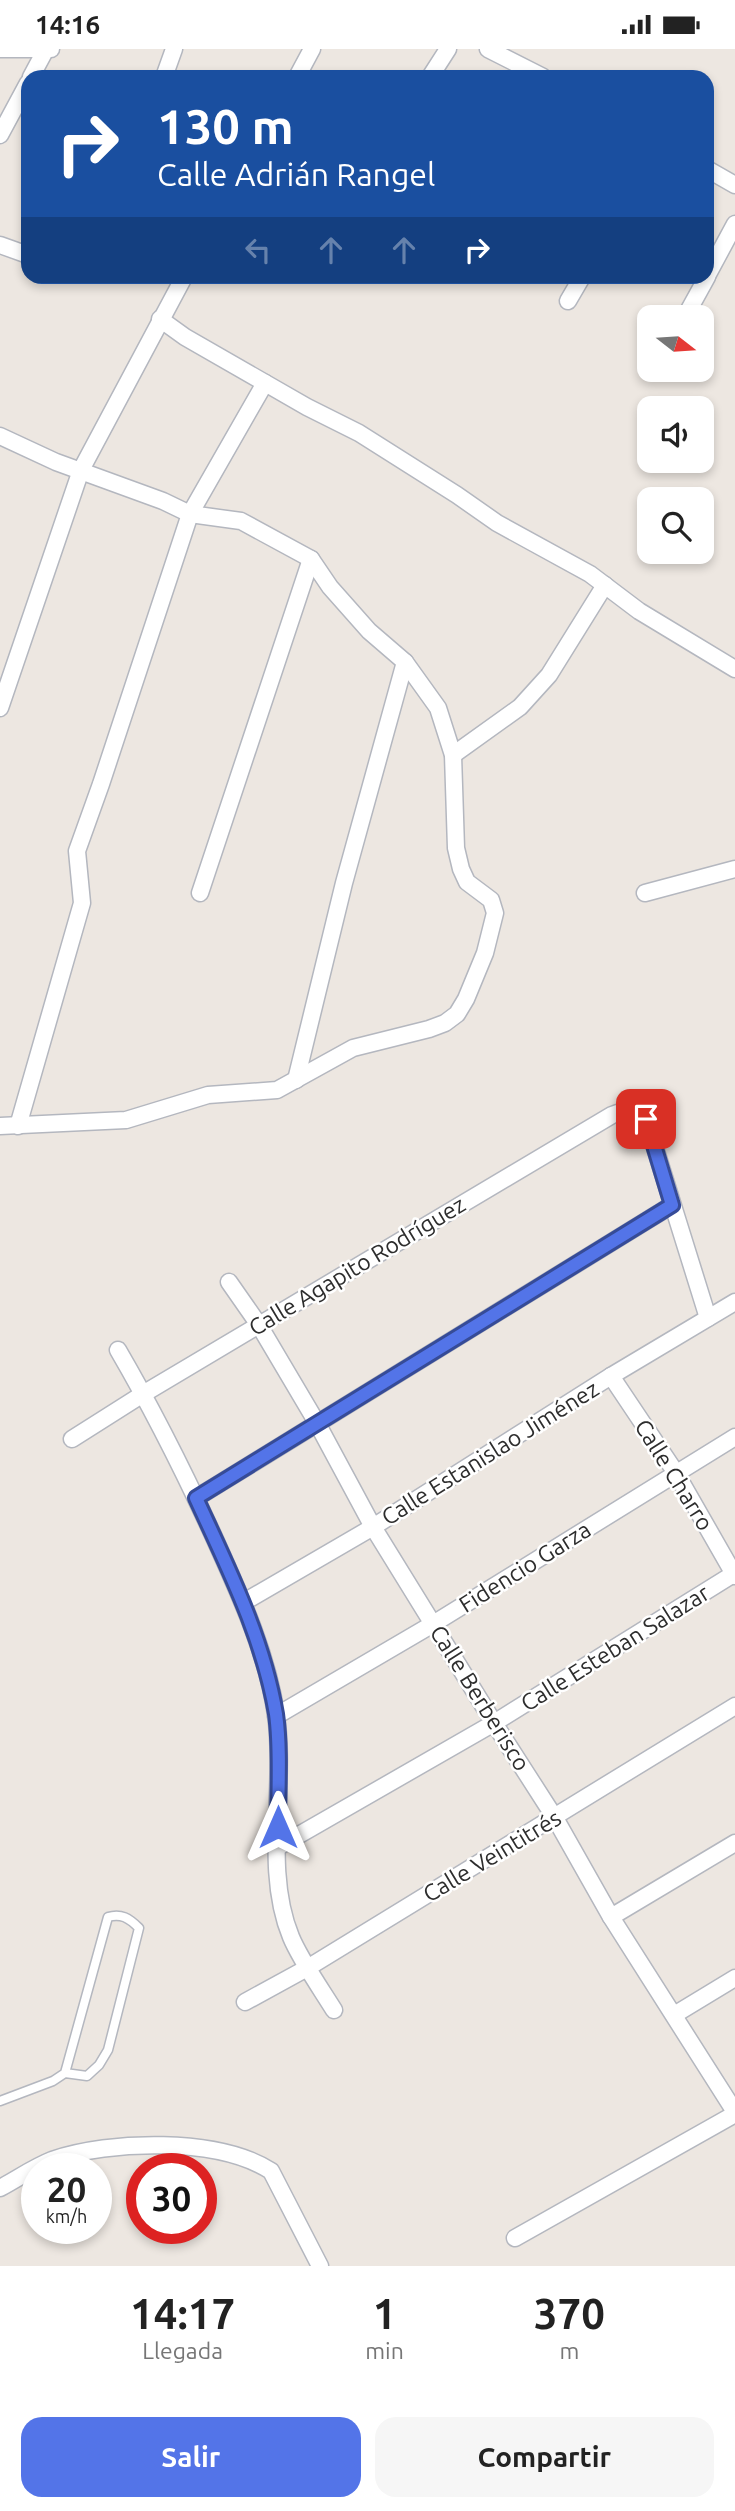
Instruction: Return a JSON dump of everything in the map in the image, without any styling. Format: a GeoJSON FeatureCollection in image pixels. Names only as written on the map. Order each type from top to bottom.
{"type":"FeatureCollection","features":[{"type":"Feature","properties":{"kind":"street"},"geometry":{"type":"LineString","coordinates":[[0,49],[49,49]]}},
{"type":"Feature","properties":{"kind":"street"},"geometry":{"type":"LineString","coordinates":[[36,70],[49,49]]}},
{"type":"Feature","properties":{"kind":"street"},"geometry":{"type":"LineString","coordinates":[[167,70],[174,49]]}},
{"type":"Feature","properties":{"kind":"street"},"geometry":{"type":"LineString","coordinates":[[301,70],[312,49]]}},
{"type":"Feature","properties":{"kind":"street"},"geometry":{"type":"LineString","coordinates":[[434,70],[448,49]]}},
{"type":"Feature","properties":{"kind":"street"},"geometry":{"type":"LineString","coordinates":[[488,49],[529,70]]}},
{"type":"Feature","properties":{"kind":"street"},"geometry":{"type":"LineString","coordinates":[[0,135],[21,96]]}},
{"type":"Feature","properties":{"kind":"street"},"geometry":{"type":"LineString","coordinates":[[714,173],[735,185]]}},
{"type":"Feature","properties":{"kind":"street"},"geometry":{"type":"LineString","coordinates":[[714,263],[735,224]]}},
{"type":"Feature","properties":{"kind":"street"},"geometry":{"type":"LineString","coordinates":[[0,245],[21,252]]}},
{"type":"Feature","properties":{"kind":"street"},"geometry":{"type":"LineString","coordinates":[[0,708],[81,470],[180,284]]}},
{"type":"Feature","properties":{"kind":"street"},"geometry":{"type":"LineString","coordinates":[[568,301],[578,284]]}},
{"type":"Feature","properties":{"kind":"street"},"geometry":{"type":"LineString","coordinates":[[691,305],[703,284]]}},
{"type":"Feature","properties":{"kind":"street"},"geometry":{"type":"LineString","coordinates":[[160,319],[185,337],[265,383],[359,433],[497,523],[590,574],[639,611],[735,669]]}},
{"type":"Feature","properties":{"kind":"street"},"geometry":{"type":"LineString","coordinates":[[18,1126],[82,903],[77,851],[190,514],[265,383]]}},
{"type":"Feature","properties":{"kind":"street"},"geometry":{"type":"LineString","coordinates":[[0,436],[190,514],[242,521],[311,559],[330,587],[369,631],[405,662],[438,708],[453,755],[456,848],[461,869],[467,882],[491,900],[495,913],[485,953],[466,999],[457,1014],[445,1023],[353,1048],[277,1090],[208,1095],[126,1120],[0,1126]]}},
{"type":"Feature","properties":{"kind":"street"},"geometry":{"type":"LineString","coordinates":[[200,893],[311,559]]}},
{"type":"Feature","properties":{"kind":"street"},"geometry":{"type":"LineString","coordinates":[[453,755],[520,707],[549,675],[604,585]]}},
{"type":"Feature","properties":{"kind":"street"},"geometry":{"type":"LineString","coordinates":[[296,1080],[344,883],[405,662]]}},
{"type":"Feature","properties":{"kind":"street"},"geometry":{"type":"LineString","coordinates":[[645,893],[735,869]]}},
{"type":"Feature","properties":{"kind":"street","name":"Calle Agapito Rodríguez"},"geometry":{"type":"LineString","coordinates":[[72,1439],[612,1115],[631,1110],[640,1112],[646,1119],[672,1205]]}},
{"type":"Feature","properties":{"kind":"street"},"geometry":{"type":"LineString","coordinates":[[196,1498],[672,1205],[708,1318]]}},
{"type":"Feature","properties":{"kind":"street","name":"Calle Berberisco"},"geometry":{"type":"LineString","coordinates":[[229,1282],[317,1423],[373,1527],[555,1818],[611,1917],[735,2113]]}},
{"type":"Feature","properties":{"kind":"street","name":"Calle Estanislao Jiménez"},"geometry":{"type":"LineString","coordinates":[[244,1602],[373,1527],[611,1376],[735,1302]]}},
{"type":"Feature","properties":{"kind":"street"},"geometry":{"type":"LineString","coordinates":[[118,1350],[196,1498],[244,1602],[263,1660],[276,1716],[279,1882],[283,1912],[291,1938],[334,2010]]}},
{"type":"Feature","properties":{"kind":"street","name":"Calle Charro"},"geometry":{"type":"LineString","coordinates":[[611,1376],[676,1473],[735,1574]]}},
{"type":"Feature","properties":{"kind":"street","name":"Fidencio Garza"},"geometry":{"type":"LineString","coordinates":[[276,1716],[433,1624],[735,1437]]}},
{"type":"Feature","properties":{"kind":"street","name":"Calle Esteban Salazar"},"geometry":{"type":"LineString","coordinates":[[278,1847],[494,1723],[735,1574]]}},
{"type":"Feature","properties":{"kind":"street","name":"Calle Veintitrés"},"geometry":{"type":"LineString","coordinates":[[245,2002],[309,1967],[735,1706]]}},
{"type":"Feature","properties":{"kind":"street"},"geometry":{"type":"LineString","coordinates":[[611,1917],[735,1843]]}},
{"type":"Feature","properties":{"kind":"street"},"geometry":{"type":"LineString","coordinates":[[674,2015],[735,1978]]}},
{"type":"Feature","properties":{"kind":"street"},"geometry":{"type":"LineString","coordinates":[[515,2238],[735,2113]]}},
{"type":"Feature","properties":{"kind":"street"},"geometry":{"type":"LineString","coordinates":[[0,2188],[50,2161],[89,2151],[152,2144],[215,2151],[261,2164],[271,2171],[320,2266]]}},
{"type":"Feature","properties":{"kind":"lane"},"geometry":{"type":"LineString","coordinates":[[0,2101],[53,2081],[65,2073],[108,1917],[117,1915],[131,1919],[139,1928],[108,2050],[99,2066],[87,2076],[65,2073]]}},
{"type":"Feature","properties":{"kind":"route"},"geometry":{"type":"LineString","coordinates":[[278,1827],[276,1716],[263,1660],[244,1602],[196,1498],[672,1205],[646,1119]]}}]}
